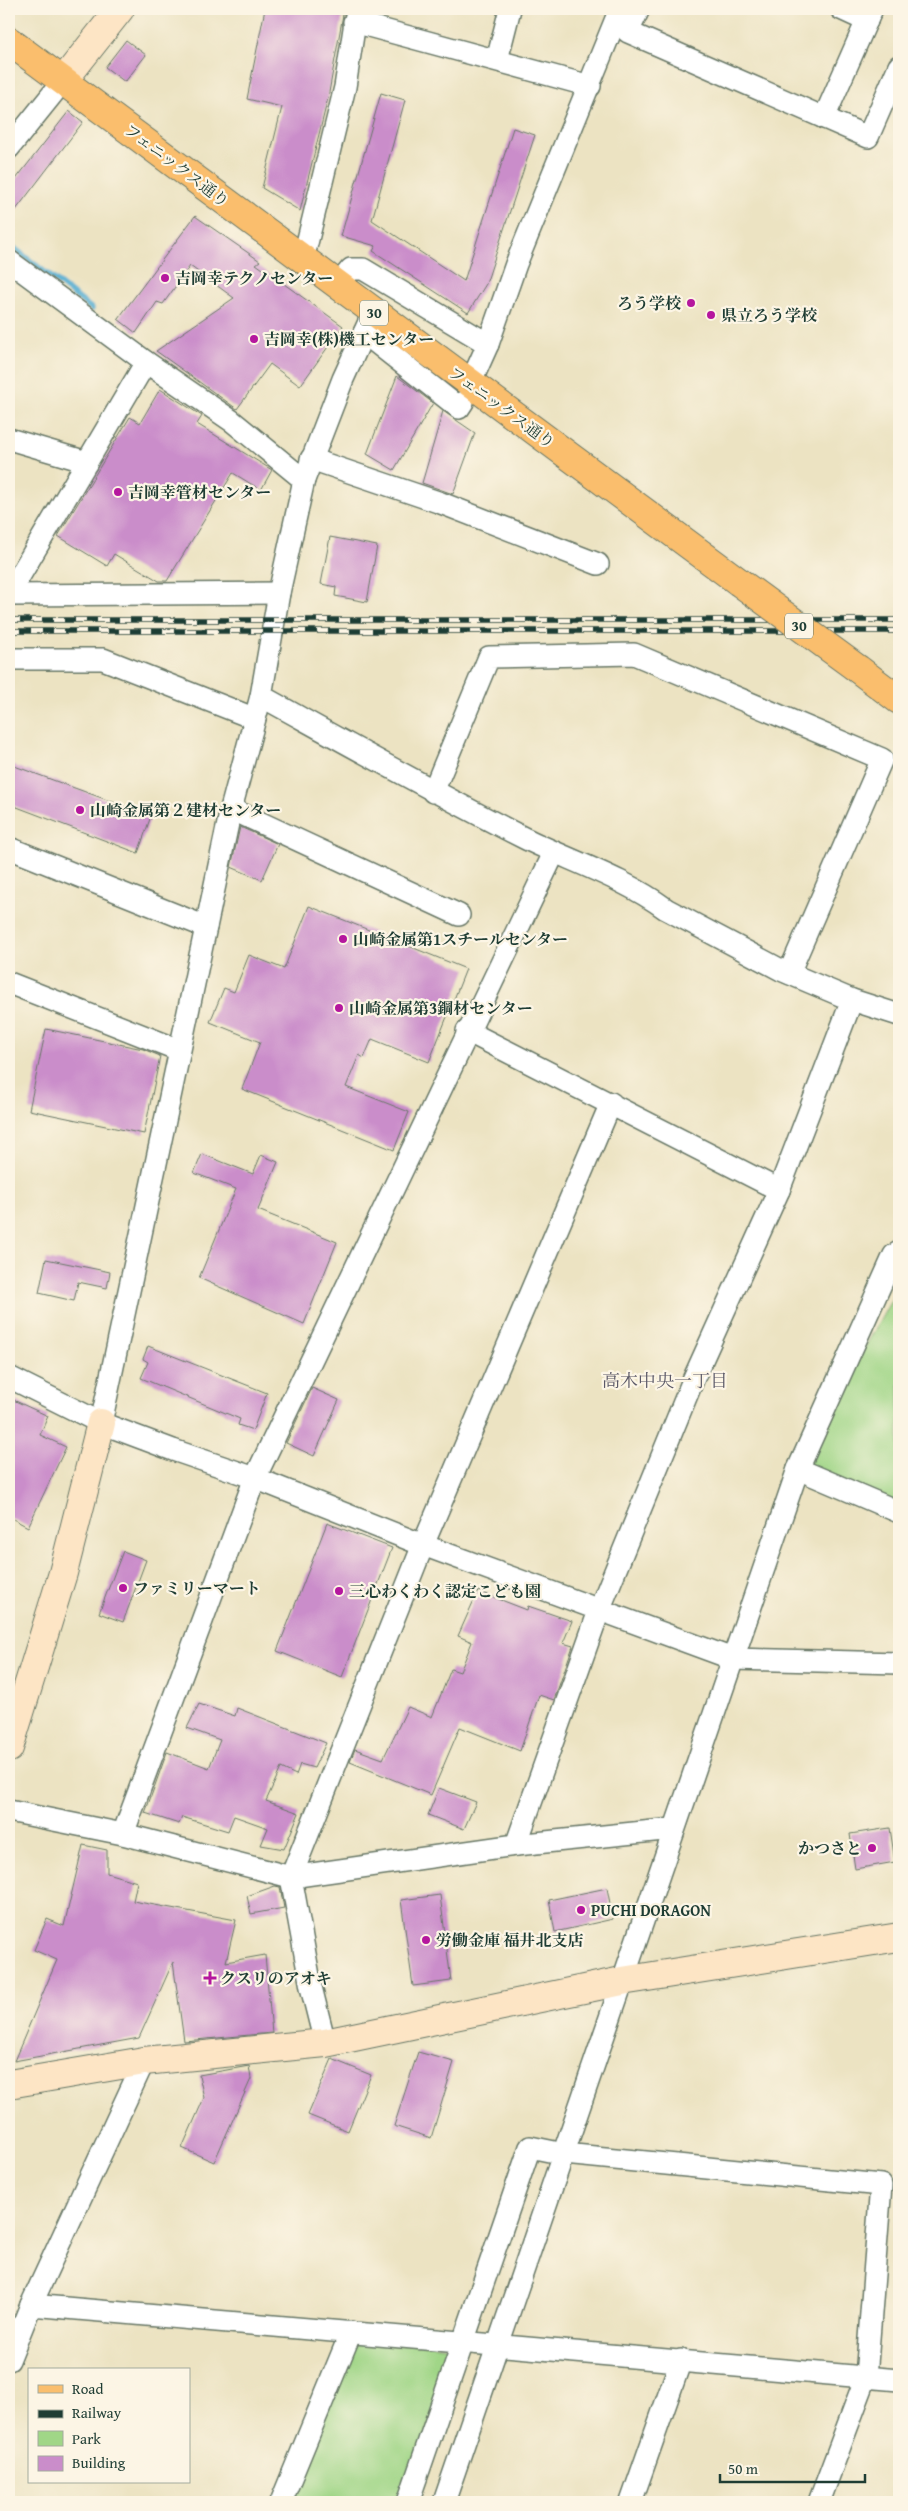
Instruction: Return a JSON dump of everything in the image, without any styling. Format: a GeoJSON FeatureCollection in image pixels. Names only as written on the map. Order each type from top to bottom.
{"type":"FeatureCollection","features":[{"type":"Feature","properties":{"kind":"main road","name":"フェニックス通り"},"geometry":{"type":"LineString","coordinates":[[9,41],[337,286],[369,323],[739,582],[899,700]]}},
{"type":"Feature","properties":{"kind":"street"},"geometry":{"type":"LineString","coordinates":[[9,148],[120,9]]}},
{"type":"Feature","properties":{"kind":"street"},"geometry":{"type":"LineString","coordinates":[[497,60],[510,9]]}},
{"type":"Feature","properties":{"kind":"street"},"geometry":{"type":"LineString","coordinates":[[475,373],[488,344],[516,264],[620,9]]}},
{"type":"Feature","properties":{"kind":"street"},"geometry":{"type":"LineString","coordinates":[[639,9],[628,32],[868,137],[899,66]]}},
{"type":"Feature","properties":{"kind":"street"},"geometry":{"type":"LineString","coordinates":[[824,118],[869,15],[841,9]]}},
{"type":"Feature","properties":{"kind":"street"},"geometry":{"type":"LineString","coordinates":[[303,260],[345,87],[356,15],[497,60],[590,86]]}},
{"type":"Feature","properties":{"kind":"street"},"geometry":{"type":"LineString","coordinates":[[9,261],[146,362],[232,421],[304,480]]}},
{"type":"Feature","properties":{"kind":"street"},"geometry":{"type":"LineString","coordinates":[[337,286],[351,269],[363,269],[488,344]]}},
{"type":"Feature","properties":{"kind":"street"},"geometry":{"type":"LineString","coordinates":[[9,1748],[63,1573],[101,1423],[231,809],[253,718],[261,696],[280,592],[304,480],[311,459],[369,323],[459,408],[462,402]]}},
{"type":"Feature","properties":{"kind":"street"},"geometry":{"type":"LineString","coordinates":[[9,594],[146,362]]}},
{"type":"Feature","properties":{"kind":"street"},"geometry":{"type":"LineString","coordinates":[[9,439],[87,462]]}},
{"type":"Feature","properties":{"kind":"street"},"geometry":{"type":"LineString","coordinates":[[311,459],[441,503],[598,564]]}},
{"type":"Feature","properties":{"kind":"street"},"geometry":{"type":"LineString","coordinates":[[9,594],[280,592]]}},
{"type":"Feature","properties":{"kind":"street"},"geometry":{"type":"LineString","coordinates":[[433,792],[489,657],[634,654],[882,759],[789,973]]}},
{"type":"Feature","properties":{"kind":"street"},"geometry":{"type":"LineString","coordinates":[[9,659],[103,659],[253,718]]}},
{"type":"Feature","properties":{"kind":"street"},"geometry":{"type":"LineString","coordinates":[[261,696],[433,792],[554,853],[649,896],[666,909],[789,973],[852,1000],[899,1015]]}},
{"type":"Feature","properties":{"kind":"street"},"geometry":{"type":"LineString","coordinates":[[231,809],[459,915]]}},
{"type":"Feature","properties":{"kind":"street"},"geometry":{"type":"LineString","coordinates":[[9,848],[206,927]]}},
{"type":"Feature","properties":{"kind":"street"},"geometry":{"type":"LineString","coordinates":[[123,1834],[255,1478],[467,1031],[554,853]]}},
{"type":"Feature","properties":{"kind":"street"},"geometry":{"type":"LineString","coordinates":[[9,983],[179,1050]]}},
{"type":"Feature","properties":{"kind":"street"},"geometry":{"type":"LineString","coordinates":[[516,1845],[600,1608],[693,1380],[779,1190],[852,1000]]}},
{"type":"Feature","properties":{"kind":"street"},"geometry":{"type":"LineString","coordinates":[[467,1031],[779,1190]]}},
{"type":"Feature","properties":{"kind":"street"},"geometry":{"type":"LineString","coordinates":[[325,2043],[311,1987],[291,1878],[423,1544],[611,1103]]}},
{"type":"Feature","properties":{"kind":"street"},"geometry":{"type":"LineString","coordinates":[[444,2502],[564,2154],[673,1829],[798,1469],[894,1255],[899,1252]]}},
{"type":"Feature","properties":{"kind":"street"},"geometry":{"type":"LineString","coordinates":[[9,1377],[101,1423],[255,1478],[423,1544],[600,1608],[733,1659],[899,1663]]}},
{"type":"Feature","properties":{"kind":"street"},"geometry":{"type":"LineString","coordinates":[[798,1469],[899,1512]]}},
{"type":"Feature","properties":{"kind":"street"},"geometry":{"type":"LineString","coordinates":[[9,1811],[123,1834],[291,1878],[516,1845],[673,1829]]}},
{"type":"Feature","properties":{"kind":"street"},"geometry":{"type":"LineString","coordinates":[[9,2084],[144,2061],[325,2043],[622,1982],[899,1936]]}},
{"type":"Feature","properties":{"kind":"street"},"geometry":{"type":"LineString","coordinates":[[9,2360],[31,2305],[144,2061]]}},
{"type":"Feature","properties":{"kind":"street"},"geometry":{"type":"LineString","coordinates":[[408,2502],[530,2147],[564,2154],[881,2185],[866,2377],[819,2502]]}},
{"type":"Feature","properties":{"kind":"street"},"geometry":{"type":"LineString","coordinates":[[31,2305],[899,2380]]}},
{"type":"Feature","properties":{"kind":"street"},"geometry":{"type":"LineString","coordinates":[[281,2502],[351,2332]]}},
{"type":"Feature","properties":{"kind":"street"},"geometry":{"type":"LineString","coordinates":[[631,2502],[681,2360]]}},
{"type":"Feature","properties":{"kind":"green space"},"geometry":{"type":"Polygon","coordinates":[[[899,1286],[899,1507],[798,1469],[899,1286]]]}},
{"type":"Feature","properties":{"kind":"green space"},"geometry":{"type":"Polygon","coordinates":[[[351,2332],[460,2348],[409,2502],[286,2502],[351,2332]]]}},
{"type":"Feature","properties":{"kind":"building"},"geometry":{"type":"Polygon","coordinates":[[[265,9],[344,9],[328,98],[300,211],[262,188],[282,107],[247,99],[265,9]]]}},
{"type":"Feature","properties":{"kind":"building"},"geometry":{"type":"Polygon","coordinates":[[[126,40],[146,55],[125,82],[105,67],[126,40]]]}},
{"type":"Feature","properties":{"kind":"building"},"geometry":{"type":"Polygon","coordinates":[[[381,93],[405,100],[372,220],[464,281],[513,128],[535,135],[486,284],[468,313],[373,251],[376,246],[341,236],[381,93]]]}},
{"type":"Feature","properties":{"kind":"building"},"geometry":{"type":"Polygon","coordinates":[[[69,111],[83,122],[9,219],[9,188],[69,111]]]}},
{"type":"Feature","properties":{"kind":"building","name":"吉岡幸(株)機工センター"},"geometry":{"type":"Polygon","coordinates":[[[195,216],[260,261],[256,264],[343,326],[300,386],[270,364],[237,409],[156,351],[234,298],[190,266],[163,304],[157,302],[136,333],[118,319],[195,216]]]}},
{"type":"Feature","properties":{"kind":"building"},"geometry":{"type":"Polygon","coordinates":[[[397,376],[433,403],[394,470],[367,454],[397,376]]]}},
{"type":"Feature","properties":{"kind":"building"},"geometry":{"type":"Polygon","coordinates":[[[160,389],[202,416],[197,424],[272,470],[261,490],[233,473],[167,581],[159,581],[114,554],[107,566],[58,536],[130,417],[140,423],[160,389]]]}},
{"type":"Feature","properties":{"kind":"building"},"geometry":{"type":"Polygon","coordinates":[[[443,411],[475,433],[453,494],[422,483],[443,411]]]}},
{"type":"Feature","properties":{"kind":"building"},"geometry":{"type":"Polygon","coordinates":[[[330,537],[377,546],[367,602],[335,596],[336,587],[321,584],[330,537]]]}},
{"type":"Feature","properties":{"kind":"building","name":"山崎金属第２建材センター"},"geometry":{"type":"Polygon","coordinates":[[[9,764],[151,816],[138,853],[9,804],[9,764]]]}},
{"type":"Feature","properties":{"kind":"building"},"geometry":{"type":"Polygon","coordinates":[[[240,827],[278,844],[262,880],[231,867],[240,827]]]}},
{"type":"Feature","properties":{"kind":"building"},"geometry":{"type":"Polygon","coordinates":[[[309,906],[466,969],[429,1062],[372,1039],[364,1058],[359,1055],[346,1087],[409,1112],[394,1150],[242,1089],[260,1042],[210,1022],[224,988],[234,992],[249,955],[284,969],[309,906]]]}},
{"type":"Feature","properties":{"kind":"building"},"geometry":{"type":"Polygon","coordinates":[[[46,1029],[143,1049],[160,1056],[144,1134],[29,1110],[46,1029]]]}},
{"type":"Feature","properties":{"kind":"building"},"geometry":{"type":"Polygon","coordinates":[[[202,1154],[253,1174],[261,1155],[278,1162],[258,1210],[337,1242],[304,1324],[199,1278],[236,1189],[194,1173],[202,1154]]]}},
{"type":"Feature","properties":{"kind":"building"},"geometry":{"type":"Polygon","coordinates":[[[46,1259],[110,1272],[107,1288],[78,1282],[74,1301],[39,1293],[46,1259]]]}},
{"type":"Feature","properties":{"kind":"building"},"geometry":{"type":"Polygon","coordinates":[[[148,1346],[267,1393],[253,1430],[238,1425],[240,1419],[141,1378],[148,1362],[143,1359],[148,1346]]]}},
{"type":"Feature","properties":{"kind":"building"},"geometry":{"type":"Polygon","coordinates":[[[312,1388],[339,1400],[314,1456],[286,1443],[312,1388]]]}},
{"type":"Feature","properties":{"kind":"building"},"geometry":{"type":"Polygon","coordinates":[[[9,1398],[48,1416],[40,1435],[66,1447],[28,1527],[9,1517],[9,1398]]]}},
{"type":"Feature","properties":{"kind":"building"},"geometry":{"type":"Polygon","coordinates":[[[327,1523],[392,1548],[342,1677],[277,1651],[327,1523]]]}},
{"type":"Feature","properties":{"kind":"building"},"geometry":{"type":"Polygon","coordinates":[[[123,1551],[146,1560],[123,1622],[99,1613],[123,1551]]]}},
{"type":"Feature","properties":{"kind":"building"},"geometry":{"type":"Polygon","coordinates":[[[478,1591],[527,1610],[528,1606],[572,1621],[563,1643],[573,1646],[554,1700],[539,1695],[520,1751],[460,1727],[431,1795],[350,1762],[355,1749],[383,1759],[408,1707],[432,1717],[451,1669],[460,1672],[472,1642],[458,1636],[478,1591]]]}},
{"type":"Feature","properties":{"kind":"building"},"geometry":{"type":"Polygon","coordinates":[[[199,1704],[235,1716],[237,1708],[326,1743],[314,1768],[300,1764],[296,1775],[281,1768],[266,1801],[299,1813],[284,1849],[261,1845],[268,1828],[234,1816],[228,1831],[182,1817],[179,1824],[145,1813],[167,1752],[209,1768],[220,1740],[187,1728],[199,1704]]]}},
{"type":"Feature","properties":{"kind":"building"},"geometry":{"type":"Polygon","coordinates":[[[439,1788],[476,1802],[464,1829],[428,1815],[439,1788]]]}},
{"type":"Feature","properties":{"kind":"building","name":"かつさと"},"geometry":{"type":"Polygon","coordinates":[[[890,1828],[895,1862],[855,1869],[850,1834],[890,1828]]]}},
{"type":"Feature","properties":{"kind":"building"},"geometry":{"type":"Polygon","coordinates":[[[83,1845],[107,1850],[107,1873],[137,1882],[133,1901],[236,1920],[226,1962],[265,1955],[272,2033],[184,2041],[173,1962],[139,2038],[14,2061],[57,1960],[34,1950],[47,1919],[64,1926],[83,1845]]]}},
{"type":"Feature","properties":{"kind":"building"},"geometry":{"type":"Polygon","coordinates":[[[275,1886],[280,1887],[284,1908],[251,1914],[247,1896],[275,1886]]]}},
{"type":"Feature","properties":{"kind":"building","name":"PUCHI DORAGON"},"geometry":{"type":"Polygon","coordinates":[[[607,1888],[613,1919],[555,1932],[549,1900],[607,1888]]]}},
{"type":"Feature","properties":{"kind":"building","name":"労働金庫 福井北支店"},"geometry":{"type":"Polygon","coordinates":[[[440,1895],[451,1981],[413,1986],[401,1900],[440,1895]]]}},
{"type":"Feature","properties":{"kind":"building"},"geometry":{"type":"Polygon","coordinates":[[[418,2052],[454,2062],[431,2138],[394,2126],[418,2052]]]}},
{"type":"Feature","properties":{"kind":"building"},"geometry":{"type":"Polygon","coordinates":[[[332,2059],[371,2075],[348,2131],[308,2115],[332,2059]]]}},
{"type":"Feature","properties":{"kind":"building"},"geometry":{"type":"Polygon","coordinates":[[[249,2066],[251,2079],[214,2162],[182,2148],[204,2098],[199,2075],[249,2066]]]}},
{"type":"Feature","properties":{"kind":"waterway"},"geometry":{"type":"LineString","coordinates":[[9,244],[92,309]]}},
{"type":"Feature","properties":{"kind":"railway"},"geometry":{"type":"LineString","coordinates":[[9,620],[899,620]]}},
{"type":"Feature","properties":{"kind":"railway"},"geometry":{"type":"LineString","coordinates":[[9,631],[899,631]]}},
{"type":"Feature","properties":{"kind":"place","name":"吉岡幸テクノセンター"},"geometry":{"type":"Point","coordinates":[165,278]}},
{"type":"Feature","properties":{"kind":"place","name":"ろう学校"},"geometry":{"type":"Point","coordinates":[691,303]}},
{"type":"Feature","properties":{"kind":"place","name":"県立ろう学校"},"geometry":{"type":"Point","coordinates":[711,315]}},
{"type":"Feature","properties":{"kind":"place","name":"吉岡幸(株)機工センター"},"geometry":{"type":"Point","coordinates":[254,339]}},
{"type":"Feature","properties":{"kind":"place","name":"吉岡幸管材センター"},"geometry":{"type":"Point","coordinates":[118,492]}},
{"type":"Feature","properties":{"kind":"place","name":"山崎金属第２建材センター"},"geometry":{"type":"Point","coordinates":[80,810]}},
{"type":"Feature","properties":{"kind":"place","name":"山崎金属第1スチールセンター"},"geometry":{"type":"Point","coordinates":[343,939]}},
{"type":"Feature","properties":{"kind":"place","name":"山崎金属第3鋼材センター"},"geometry":{"type":"Point","coordinates":[339,1008]}},
{"type":"Feature","properties":{"kind":"place","name":"ファミリーマート"},"geometry":{"type":"Point","coordinates":[123,1588]}},
{"type":"Feature","properties":{"kind":"place","name":"三心わくわく認定こども園"},"geometry":{"type":"Point","coordinates":[339,1591]}},
{"type":"Feature","properties":{"kind":"place","name":"かつさと"},"geometry":{"type":"Point","coordinates":[872,1848]}},
{"type":"Feature","properties":{"kind":"place","name":"PUCHI DORAGON"},"geometry":{"type":"Point","coordinates":[581,1910]}},
{"type":"Feature","properties":{"kind":"place","name":"労働金庫 福井北支店"},"geometry":{"type":"Point","coordinates":[426,1940]}},
{"type":"Feature","properties":{"kind":"place","name":"クスリのアオキ"},"geometry":{"type":"Point","coordinates":[210,1978]}},
{"type":"Feature","properties":{"kind":"district","name":"高木中央一丁目"},"geometry":{"type":"Point","coordinates":[665,1381]}}]}
